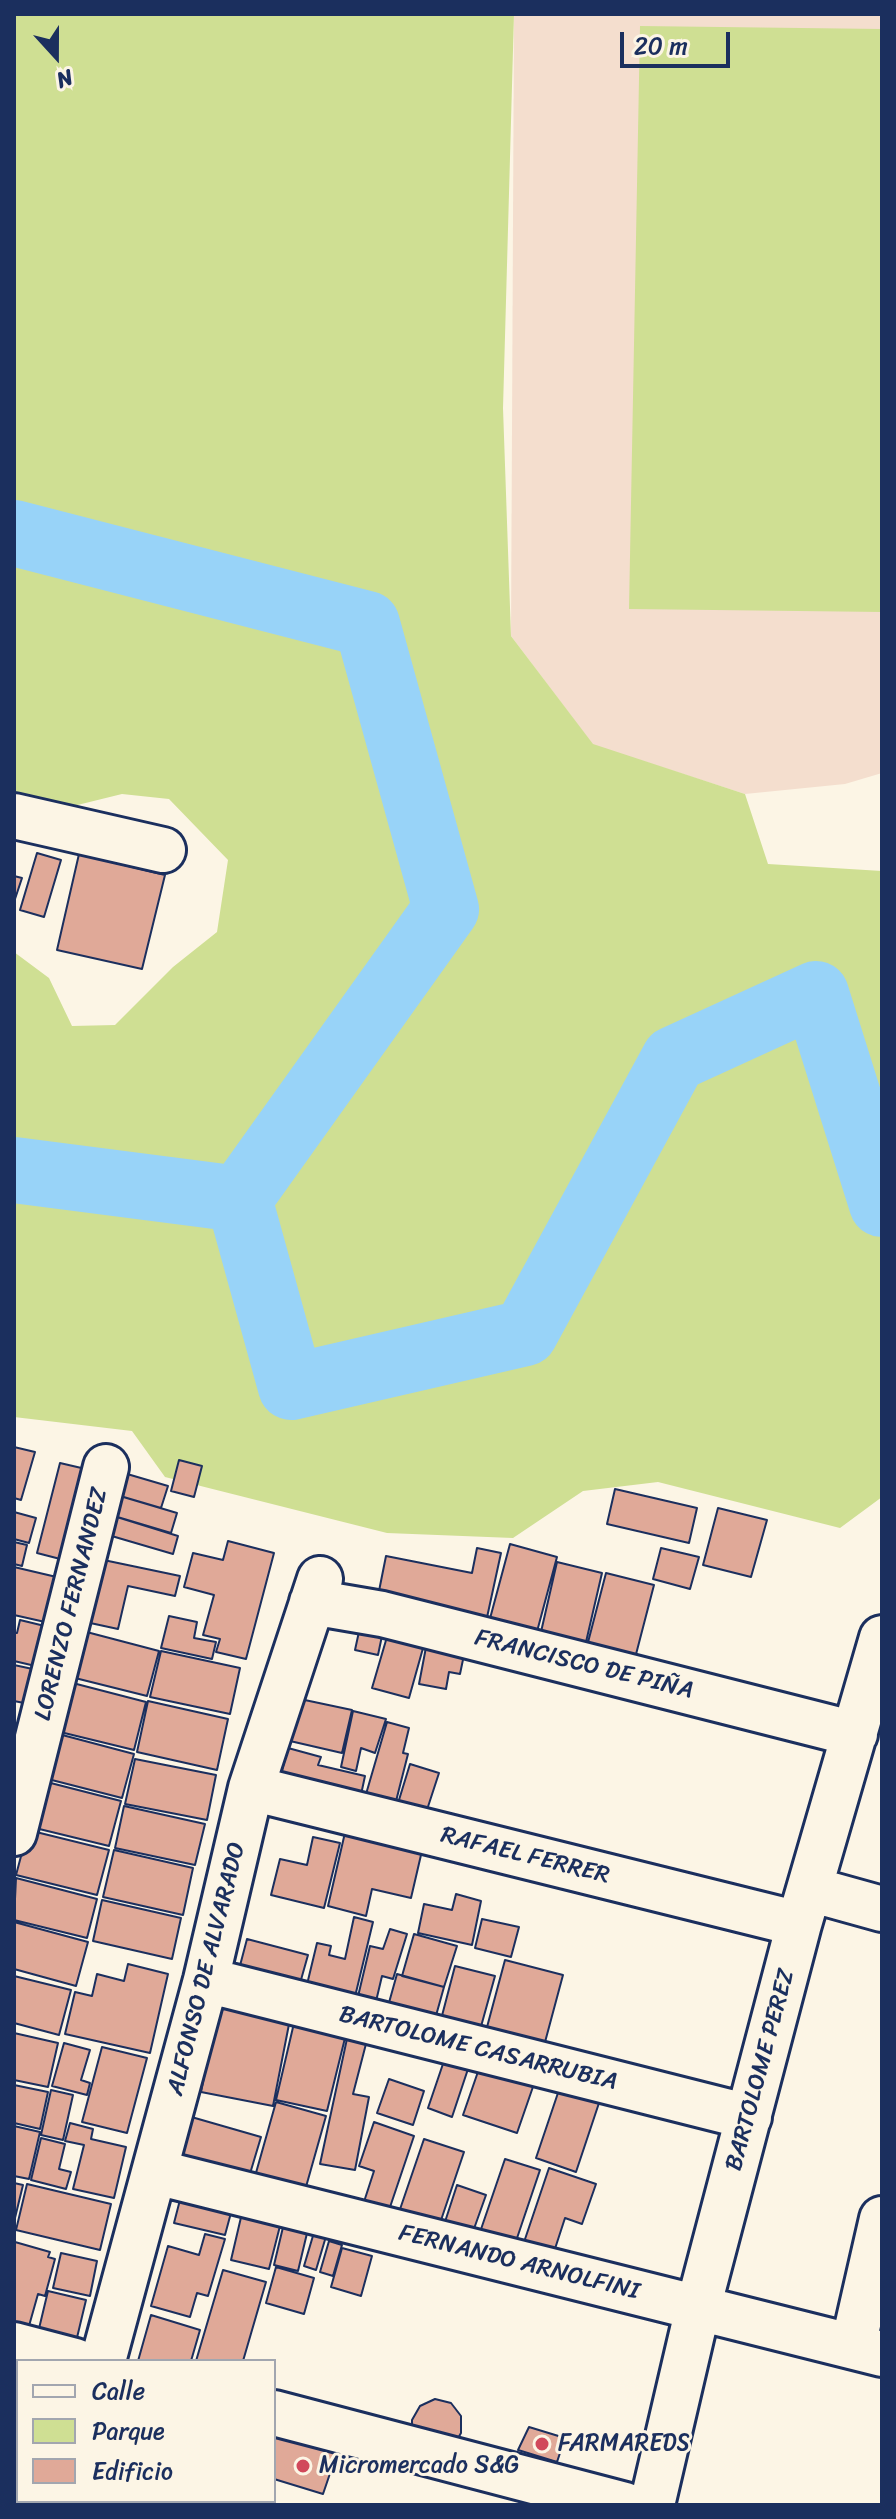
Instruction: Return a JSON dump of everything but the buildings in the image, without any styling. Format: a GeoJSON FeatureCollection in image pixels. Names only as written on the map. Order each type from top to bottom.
{"type":"FeatureCollection","features":[{"type":"Feature","properties":{"kind":"street"},"geometry":{"type":"LineString","coordinates":[[14,816],[163,850]]}},
{"type":"Feature","properties":{"kind":"street","name":"LORENZO FERNANDEZ"},"geometry":{"type":"LineString","coordinates":[[14,1833],[106,1467]]}},
{"type":"Feature","properties":{"kind":"street","name":"FRANCISCO DE PIÑA"},"geometry":{"type":"LineString","coordinates":[[316,1591],[382,1614],[867,1716]]}},
{"type":"Feature","properties":{"kind":"street","name":"ALFONSO DE ALVARADO"},"geometry":{"type":"LineString","coordinates":[[104,2359],[206,1980],[251,1788],[316,1591]]}},
{"type":"Feature","properties":{"kind":"street","name":"BARTOLOME PEREZ"},"geometry":{"type":"LineString","coordinates":[[652,2505],[698,2308],[804,1906],[867,1716],[882,1638]]}},
{"type":"Feature","properties":{"kind":"street","name":"RAFAEL FERRER"},"geometry":{"type":"LineString","coordinates":[[251,1788],[804,1906],[882,1909]]}},
{"type":"Feature","properties":{"kind":"street","name":"BARTOLOME CASARRUBIA"},"geometry":{"type":"LineString","coordinates":[[206,1980],[749,2117]]}},
{"type":"Feature","properties":{"kind":"street","name":"FERNANDO ARNOLFINI"},"geometry":{"type":"LineString","coordinates":[[156,2172],[868,2350]]}},
{"type":"Feature","properties":{"kind":"street"},"geometry":{"type":"LineString","coordinates":[[868,2350],[882,2219]]}},
{"type":"Feature","properties":{"kind":"street"},"geometry":{"type":"LineString","coordinates":[[14,2345],[67,2359]]}},
{"type":"Feature","properties":{"kind":"street"},"geometry":{"type":"LineString","coordinates":[[276,2414],[625,2505]]}},
{"type":"Feature","properties":{"kind":"shaded area"},"geometry":{"type":"Polygon","coordinates":[[[514,14],[882,14],[882,773],[845,784],[745,794],[593,745],[511,636],[514,14]]]}},
{"type":"Feature","properties":{"kind":"green space"},"geometry":{"type":"Polygon","coordinates":[[[14,14],[514,14],[503,408],[511,636],[593,744],[745,794],[768,864],[882,871],[882,1497],[840,1528],[658,1482],[583,1491],[513,1538],[387,1533],[165,1477],[132,1431],[14,1417],[14,952],[49,978],[72,1026],[115,1025],[173,967],[217,932],[228,860],[169,799],[122,794],[45,813],[14,806],[14,14]]]}},
{"type":"Feature","properties":{"kind":"green space"},"geometry":{"type":"Polygon","coordinates":[[[640,26],[882,29],[882,612],[629,609],[640,26]]]}},
{"type":"Feature","properties":{"kind":"waterway"},"geometry":{"type":"LineString","coordinates":[[14,533],[367,624],[446,909],[239,1199]]}},
{"type":"Feature","properties":{"kind":"waterway"},"geometry":{"type":"LineString","coordinates":[[239,1199],[291,1387],[525,1333],[674,1059],[816,994],[882,1204]]}},
{"type":"Feature","properties":{"kind":"waterway"},"geometry":{"type":"LineString","coordinates":[[14,1170],[239,1199]]}},
{"type":"Feature","properties":{"kind":"place","name":"FARMAREDS"},"geometry":{"type":"Point","coordinates":[542,2444]}},
{"type":"Feature","properties":{"kind":"place","name":"Micromercado S&G"},"geometry":{"type":"Point","coordinates":[303,2466]}}]}
